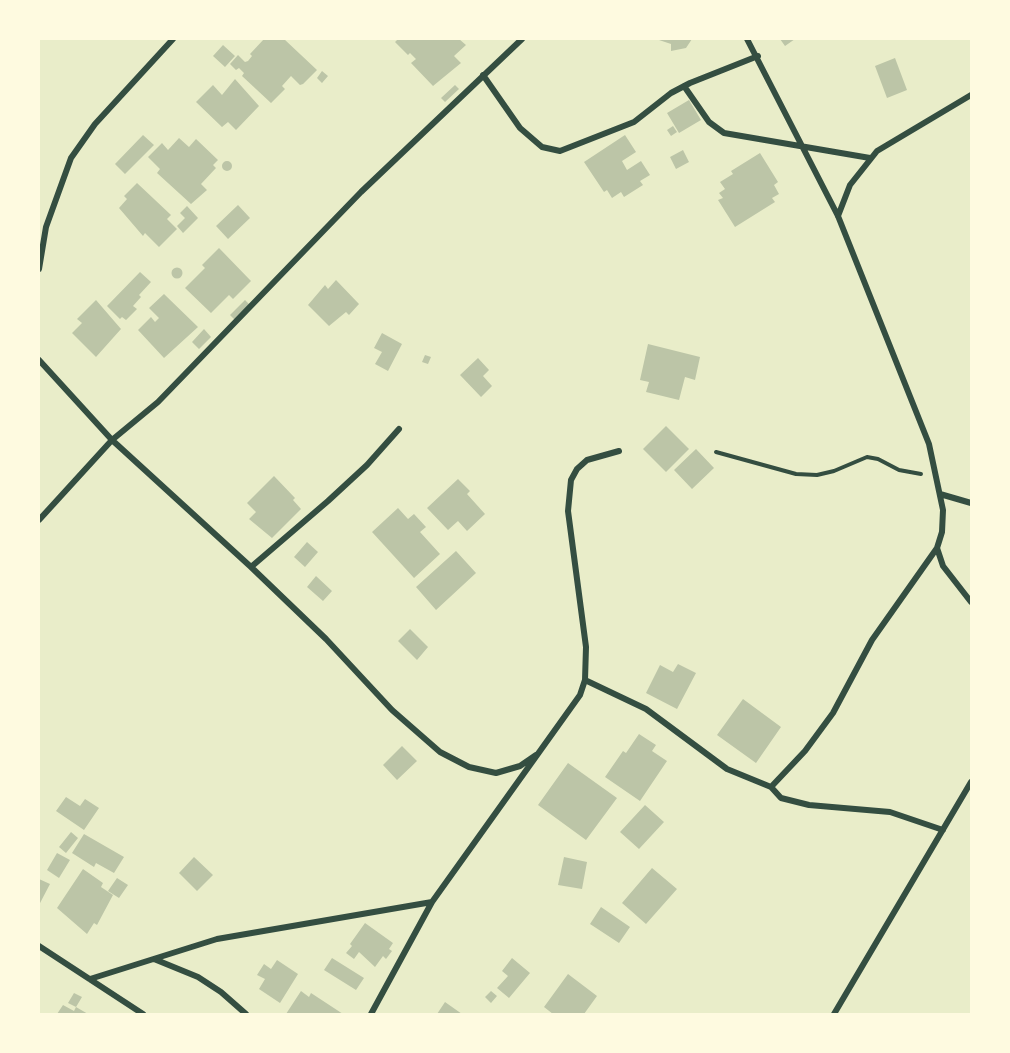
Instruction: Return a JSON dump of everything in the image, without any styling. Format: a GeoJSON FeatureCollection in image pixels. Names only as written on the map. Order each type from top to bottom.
{"type":"FeatureCollection","features":[{"type":"Feature","properties":{"kind":"street"},"geometry":{"type":"LineString","coordinates":[[39,269],[46,227],[72,158],[95,124],[173,39]]}},
{"type":"Feature","properties":{"kind":"street"},"geometry":{"type":"LineString","coordinates":[[39,520],[112,440],[158,402],[353,200],[522,39]]}},
{"type":"Feature","properties":{"kind":"street"},"geometry":{"type":"LineString","coordinates":[[747,39],[758,56],[838,216],[907,385],[938,476],[942,532],[937,548],[872,640],[833,713],[805,751],[771,787]]}},
{"type":"Feature","properties":{"kind":"street"},"geometry":{"type":"LineString","coordinates":[[483,75],[520,128],[542,147],[555,151],[634,122],[684,86],[758,56]]}},
{"type":"Feature","properties":{"kind":"street"},"geometry":{"type":"LineString","coordinates":[[684,86],[709,122],[724,133],[870,158]]}},
{"type":"Feature","properties":{"kind":"street"},"geometry":{"type":"LineString","coordinates":[[838,216],[850,185],[870,158],[885,145],[971,94]]}},
{"type":"Feature","properties":{"kind":"street"},"geometry":{"type":"LineString","coordinates":[[39,360],[112,440],[251,567],[326,639],[392,710],[440,752],[469,767],[496,773],[511,770],[536,755]]}},
{"type":"Feature","properties":{"kind":"street"},"geometry":{"type":"LineString","coordinates":[[251,567],[336,494],[399,429]]}},
{"type":"Feature","properties":{"kind":"street"},"geometry":{"type":"LineString","coordinates":[[371,1014],[432,902],[576,702],[585,680],[584,620],[568,511],[571,480],[577,469],[587,460],[619,451]]}},
{"type":"Feature","properties":{"kind":"street"},"geometry":{"type":"LineString","coordinates":[[940,494],[971,503]]}},
{"type":"Feature","properties":{"kind":"street"},"geometry":{"type":"LineString","coordinates":[[937,548],[943,566],[971,602]]}},
{"type":"Feature","properties":{"kind":"street"},"geometry":{"type":"LineString","coordinates":[[585,680],[646,710],[727,769],[771,787],[781,798],[793,802],[890,812],[943,830]]}},
{"type":"Feature","properties":{"kind":"street"},"geometry":{"type":"LineString","coordinates":[[834,1014],[971,782]]}},
{"type":"Feature","properties":{"kind":"street"},"geometry":{"type":"LineString","coordinates":[[90,979],[217,939],[432,902]]}},
{"type":"Feature","properties":{"kind":"street"},"geometry":{"type":"LineString","coordinates":[[39,946],[143,1014]]}},
{"type":"Feature","properties":{"kind":"street"},"geometry":{"type":"LineString","coordinates":[[153,959],[198,977],[221,992],[246,1014]]}},
{"type":"Feature","properties":{"kind":"path"},"geometry":{"type":"LineString","coordinates":[[716,452],[796,474],[816,475],[834,471],[867,457],[878,459],[899,470],[938,476]]}},
{"type":"Feature","properties":{"kind":"building"},"geometry":{"type":"Polygon","coordinates":[[[264,39],[284,39],[317,70],[300,85],[291,76],[282,86],[285,89],[271,103],[242,76],[244,73],[239,68],[236,70],[230,64],[238,55],[245,62],[248,61],[252,56],[250,54],[264,39]]]}},
{"type":"Feature","properties":{"kind":"building"},"geometry":{"type":"Polygon","coordinates":[[[398,39],[459,39],[466,45],[454,56],[461,63],[433,86],[411,63],[416,59],[410,53],[408,55],[395,42],[398,39]]]}},
{"type":"Feature","properties":{"kind":"building"},"geometry":{"type":"Polygon","coordinates":[[[656,39],[692,39],[686,48],[671,51],[671,44],[656,39]]]}},
{"type":"Feature","properties":{"kind":"building"},"geometry":{"type":"Polygon","coordinates":[[[780,39],[795,39],[785,46],[780,39]]]}},
{"type":"Feature","properties":{"kind":"building"},"geometry":{"type":"Polygon","coordinates":[[[223,45],[235,56],[225,67],[213,56],[223,45]]]}},
{"type":"Feature","properties":{"kind":"building"},"geometry":{"type":"Polygon","coordinates":[[[895,58],[907,90],[887,98],[875,66],[895,58]]]}},
{"type":"Feature","properties":{"kind":"building"},"geometry":{"type":"Polygon","coordinates":[[[322,71],[328,76],[322,83],[317,78],[322,71]]]}},
{"type":"Feature","properties":{"kind":"building"},"geometry":{"type":"Polygon","coordinates":[[[235,79],[259,106],[236,130],[228,122],[222,127],[196,102],[213,85],[222,95],[235,79]]]}},
{"type":"Feature","properties":{"kind":"building"},"geometry":{"type":"Polygon","coordinates":[[[455,85],[459,89],[445,102],[441,98],[455,85]]]}},
{"type":"Feature","properties":{"kind":"building"},"geometry":{"type":"Polygon","coordinates":[[[689,100],[701,120],[679,133],[667,113],[689,100]]]}},
{"type":"Feature","properties":{"kind":"building"},"geometry":{"type":"Polygon","coordinates":[[[673,126],[677,132],[671,136],[667,130],[673,126]]]}},
{"type":"Feature","properties":{"kind":"building"},"geometry":{"type":"Polygon","coordinates":[[[143,135],[154,145],[125,174],[115,164],[143,135]]]}},
{"type":"Feature","properties":{"kind":"building"},"geometry":{"type":"Polygon","coordinates":[[[625,135],[636,152],[622,161],[627,170],[641,161],[650,175],[640,181],[643,185],[624,197],[621,192],[612,198],[607,190],[604,192],[584,162],[625,135]]]}},
{"type":"Feature","properties":{"kind":"building"},"geometry":{"type":"Polygon","coordinates":[[[179,138],[189,147],[196,139],[218,160],[213,165],[216,168],[201,184],[207,190],[191,204],[157,173],[160,169],[148,157],[162,143],[168,150],[179,138]]]}},
{"type":"Feature","properties":{"kind":"building"},"geometry":{"type":"Polygon","coordinates":[[[683,150],[689,162],[676,169],[670,157],[683,150]]]}},
{"type":"Feature","properties":{"kind":"building"},"geometry":{"type":"Polygon","coordinates":[[[760,153],[778,182],[774,185],[779,194],[772,198],[775,202],[735,227],[718,200],[723,198],[719,193],[725,189],[720,182],[733,174],[731,171],[760,153]]]}},
{"type":"Feature","properties":{"kind":"building"},"geometry":{"type":"Polygon","coordinates":[[[227,161],[231,162],[231,170],[227,171],[223,170],[222,166],[223,162],[227,161]]]}},
{"type":"Feature","properties":{"kind":"building"},"geometry":{"type":"Polygon","coordinates":[[[137,183],[171,215],[167,219],[177,229],[159,247],[145,233],[143,236],[119,208],[127,199],[124,196],[137,183]]]}},
{"type":"Feature","properties":{"kind":"building"},"geometry":{"type":"Polygon","coordinates":[[[238,205],[250,218],[228,239],[216,226],[238,205]]]}},
{"type":"Feature","properties":{"kind":"building"},"geometry":{"type":"Polygon","coordinates":[[[187,206],[198,218],[183,233],[177,226],[185,218],[180,213],[187,206]]]}},
{"type":"Feature","properties":{"kind":"building"},"geometry":{"type":"Polygon","coordinates":[[[219,248],[251,281],[233,299],[229,295],[211,313],[185,288],[205,268],[202,265],[219,248]]]}},
{"type":"Feature","properties":{"kind":"building"},"geometry":{"type":"Polygon","coordinates":[[[177,267],[183,273],[177,279],[171,273],[177,267]]]}},
{"type":"Feature","properties":{"kind":"building"},"geometry":{"type":"Polygon","coordinates":[[[140,272],[151,282],[133,306],[137,309],[126,320],[122,317],[120,319],[107,306],[140,272]]]}},
{"type":"Feature","properties":{"kind":"building"},"geometry":{"type":"Polygon","coordinates":[[[336,280],[359,304],[349,315],[346,312],[329,326],[308,305],[325,285],[328,289],[336,280]]]}},
{"type":"Feature","properties":{"kind":"building"},"geometry":{"type":"Polygon","coordinates":[[[164,294],[198,327],[164,358],[138,330],[151,317],[155,322],[159,318],[149,308],[164,294]]]}},
{"type":"Feature","properties":{"kind":"building"},"geometry":{"type":"Polygon","coordinates":[[[96,300],[121,329],[96,357],[72,333],[82,323],[77,319],[96,300]]]}},
{"type":"Feature","properties":{"kind":"building"},"geometry":{"type":"Polygon","coordinates":[[[245,300],[250,305],[235,320],[230,315],[245,300]]]}},
{"type":"Feature","properties":{"kind":"building"},"geometry":{"type":"Polygon","coordinates":[[[204,329],[211,337],[199,349],[192,342],[204,329]]]}},
{"type":"Feature","properties":{"kind":"building"},"geometry":{"type":"Polygon","coordinates":[[[382,333],[402,344],[388,371],[375,364],[382,352],[374,348],[382,333]]]}},
{"type":"Feature","properties":{"kind":"building"},"geometry":{"type":"Polygon","coordinates":[[[648,344],[700,357],[695,380],[685,377],[679,400],[646,392],[649,382],[640,380],[648,344]]]}},
{"type":"Feature","properties":{"kind":"building"},"geometry":{"type":"Polygon","coordinates":[[[425,355],[431,357],[428,364],[422,362],[425,355]]]}},
{"type":"Feature","properties":{"kind":"building"},"geometry":{"type":"Polygon","coordinates":[[[478,358],[489,370],[483,376],[492,386],[481,397],[460,375],[478,358]]]}},
{"type":"Feature","properties":{"kind":"building"},"geometry":{"type":"Polygon","coordinates":[[[666,426],[689,449],[666,472],[643,449],[666,426]]]}},
{"type":"Feature","properties":{"kind":"building"},"geometry":{"type":"Polygon","coordinates":[[[696,449],[714,468],[692,489],[674,470],[696,449]]]}},
{"type":"Feature","properties":{"kind":"building"},"geometry":{"type":"Polygon","coordinates":[[[274,476],[295,498],[293,500],[301,509],[272,538],[249,519],[256,512],[247,503],[274,476]]]}},
{"type":"Feature","properties":{"kind":"building"},"geometry":{"type":"Polygon","coordinates":[[[458,479],[470,491],[467,494],[485,514],[467,531],[458,521],[448,530],[427,508],[458,479]]]}},
{"type":"Feature","properties":{"kind":"building"},"geometry":{"type":"Polygon","coordinates":[[[398,508],[408,519],[414,514],[426,527],[420,532],[440,554],[414,578],[372,532],[398,508]]]}},
{"type":"Feature","properties":{"kind":"building"},"geometry":{"type":"Polygon","coordinates":[[[307,542],[318,552],[305,567],[294,557],[307,542]]]}},
{"type":"Feature","properties":{"kind":"building"},"geometry":{"type":"Polygon","coordinates":[[[456,551],[476,573],[436,610],[416,587],[456,551]]]}},
{"type":"Feature","properties":{"kind":"building"},"geometry":{"type":"Polygon","coordinates":[[[316,576],[332,591],[323,601],[307,587],[316,576]]]}},
{"type":"Feature","properties":{"kind":"building"},"geometry":{"type":"Polygon","coordinates":[[[410,629],[428,647],[417,660],[398,641],[410,629]]]}},
{"type":"Feature","properties":{"kind":"building"},"geometry":{"type":"Polygon","coordinates":[[[678,664],[696,673],[677,709],[646,693],[660,665],[673,672],[678,664]]]}},
{"type":"Feature","properties":{"kind":"building"},"geometry":{"type":"Polygon","coordinates":[[[743,699],[781,727],[756,763],[717,735],[743,699]]]}},
{"type":"Feature","properties":{"kind":"building"},"geometry":{"type":"Polygon","coordinates":[[[639,734],[656,745],[652,751],[667,761],[640,801],[605,777],[623,751],[626,753],[639,734]]]}},
{"type":"Feature","properties":{"kind":"building"},"geometry":{"type":"Polygon","coordinates":[[[402,746],[417,761],[397,780],[383,765],[402,746]]]}},
{"type":"Feature","properties":{"kind":"building"},"geometry":{"type":"Polygon","coordinates":[[[568,763],[617,798],[586,840],[538,805],[568,763]]]}},
{"type":"Feature","properties":{"kind":"building"},"geometry":{"type":"Polygon","coordinates":[[[66,797],[80,806],[85,799],[99,808],[84,830],[56,811],[66,797]]]}},
{"type":"Feature","properties":{"kind":"building"},"geometry":{"type":"Polygon","coordinates":[[[645,805],[664,822],[639,849],[620,832],[645,805]]]}},
{"type":"Feature","properties":{"kind":"building"},"geometry":{"type":"Polygon","coordinates":[[[71,832],[78,838],[66,853],[59,847],[71,832]]]}},
{"type":"Feature","properties":{"kind":"building"},"geometry":{"type":"Polygon","coordinates":[[[84,834],[124,857],[114,873],[96,863],[94,867],[72,853],[84,834]]]}},
{"type":"Feature","properties":{"kind":"building"},"geometry":{"type":"Polygon","coordinates":[[[57,853],[70,860],[59,878],[47,870],[57,853]]]}},
{"type":"Feature","properties":{"kind":"building"},"geometry":{"type":"Polygon","coordinates":[[[194,857],[213,875],[197,891],[179,873],[194,857]]]}},
{"type":"Feature","properties":{"kind":"building"},"geometry":{"type":"Polygon","coordinates":[[[564,857],[587,862],[582,889],[558,885],[564,857]]]}},
{"type":"Feature","properties":{"kind":"building"},"geometry":{"type":"Polygon","coordinates":[[[652,868],[677,889],[646,924],[622,903],[652,868]]]}},
{"type":"Feature","properties":{"kind":"building"},"geometry":{"type":"Polygon","coordinates":[[[83,869],[103,883],[101,887],[113,895],[97,925],[94,923],[87,934],[57,908],[83,869]]]}},
{"type":"Feature","properties":{"kind":"building"},"geometry":{"type":"Polygon","coordinates":[[[117,878],[128,885],[119,898],[108,891],[117,878]]]}},
{"type":"Feature","properties":{"kind":"building"},"geometry":{"type":"Polygon","coordinates":[[[39,879],[50,884],[39,905],[39,879]]]}},
{"type":"Feature","properties":{"kind":"building"},"geometry":{"type":"Polygon","coordinates":[[[601,907],[630,927],[619,943],[590,924],[601,907]]]}},
{"type":"Feature","properties":{"kind":"building"},"geometry":{"type":"Polygon","coordinates":[[[365,923],[393,943],[389,949],[392,951],[386,959],[383,956],[375,967],[359,952],[354,959],[346,953],[365,923]]]}},
{"type":"Feature","properties":{"kind":"building"},"geometry":{"type":"Polygon","coordinates":[[[332,958],[364,978],[356,990],[324,970],[332,958]]]}},
{"type":"Feature","properties":{"kind":"building"},"geometry":{"type":"Polygon","coordinates":[[[512,958],[530,973],[509,998],[497,988],[508,976],[502,971],[512,958]]]}},
{"type":"Feature","properties":{"kind":"building"},"geometry":{"type":"Polygon","coordinates":[[[277,960],[298,974],[280,1003],[259,989],[265,979],[257,975],[264,964],[271,969],[277,960]]]}},
{"type":"Feature","properties":{"kind":"building"},"geometry":{"type":"Polygon","coordinates":[[[568,974],[597,996],[584,1014],[553,1014],[544,1007],[568,974]]]}},
{"type":"Feature","properties":{"kind":"building"},"geometry":{"type":"Polygon","coordinates":[[[301,991],[309,997],[311,993],[343,1014],[286,1014],[301,991]]]}},
{"type":"Feature","properties":{"kind":"building"},"geometry":{"type":"Polygon","coordinates":[[[491,991],[497,996],[491,1003],[485,997],[491,991]]]}},
{"type":"Feature","properties":{"kind":"building"},"geometry":{"type":"Polygon","coordinates":[[[74,993],[82,997],[76,1007],[68,1003],[74,993]]]}},
{"type":"Feature","properties":{"kind":"building"},"geometry":{"type":"Polygon","coordinates":[[[445,1002],[462,1014],[437,1014],[445,1002]]]}},
{"type":"Feature","properties":{"kind":"building"},"geometry":{"type":"Polygon","coordinates":[[[63,1005],[74,1011],[76,1007],[88,1014],[57,1014],[63,1005]]]}}]}
